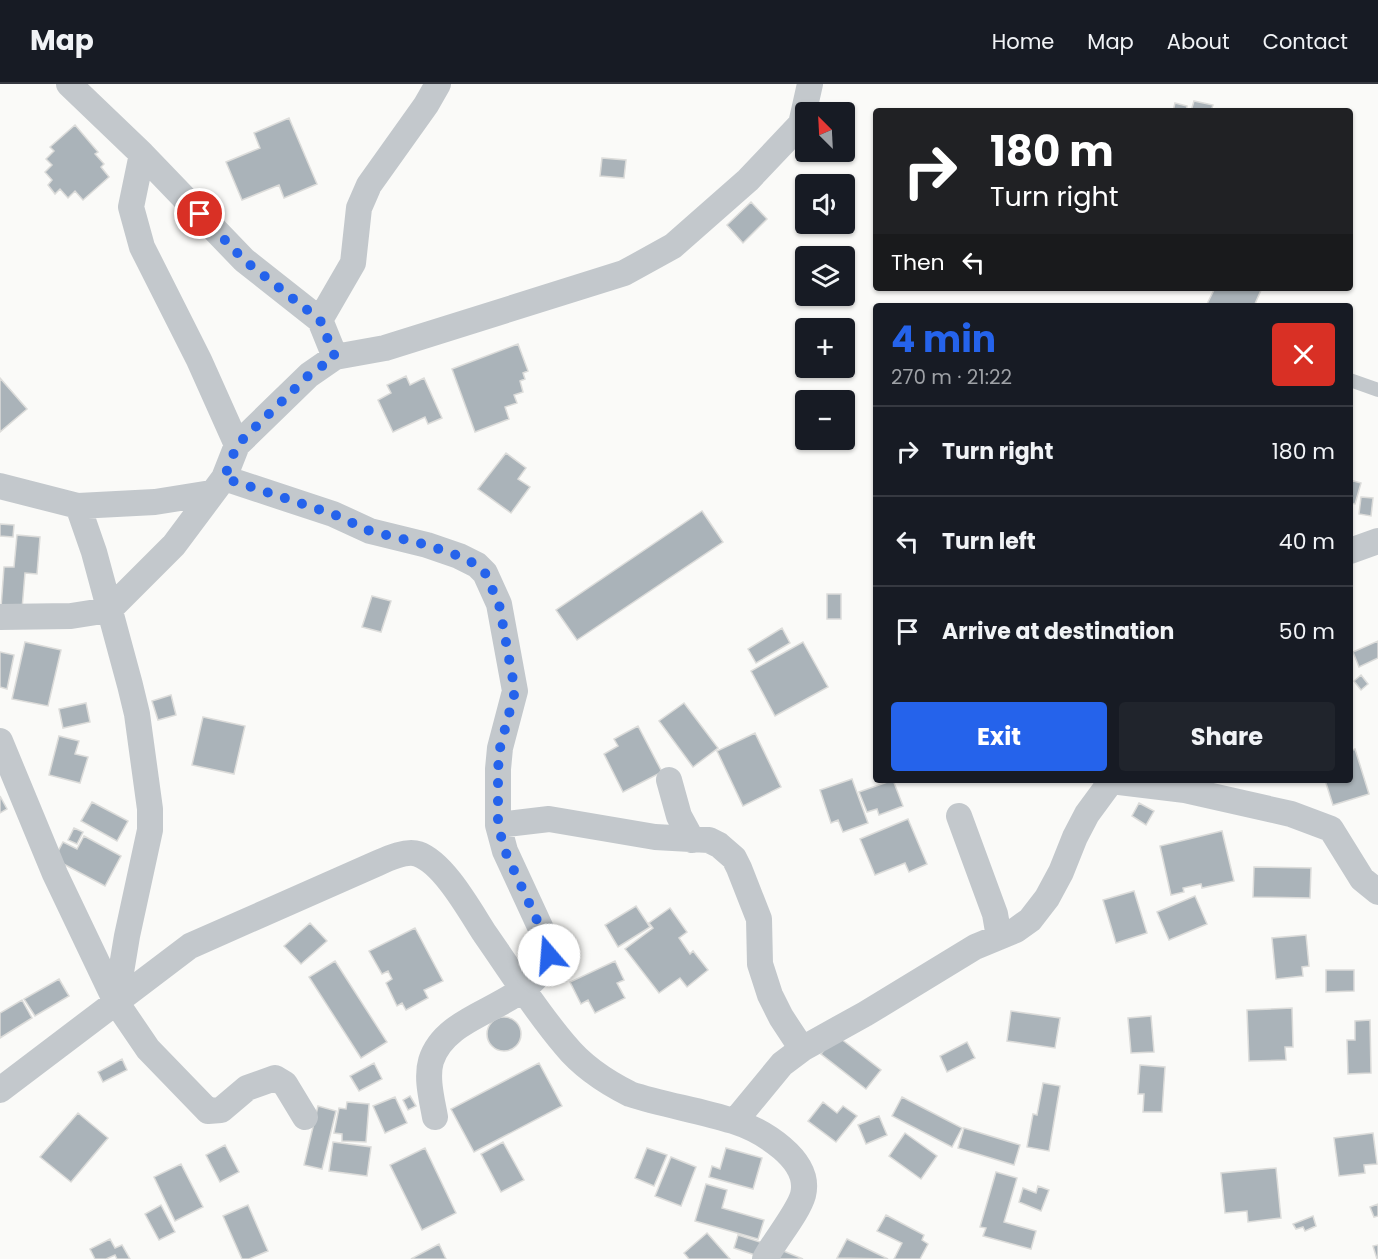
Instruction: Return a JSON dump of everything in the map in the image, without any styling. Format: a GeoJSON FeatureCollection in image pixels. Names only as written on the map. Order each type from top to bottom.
{"type":"FeatureCollection","features":[{"type":"Feature","properties":{"kind":"street"},"geometry":{"type":"LineString","coordinates":[[69,84],[142,154],[244,260],[320,320],[335,357]]}},
{"type":"Feature","properties":{"kind":"street"},"geometry":{"type":"LineString","coordinates":[[320,320],[353,263],[359,208],[369,185],[426,105],[438,84]]}},
{"type":"Feature","properties":{"kind":"street"},"geometry":{"type":"LineString","coordinates":[[0,617],[71,616],[108,610],[174,545],[218,485],[237,445],[309,375],[335,357],[385,348],[624,273],[673,246],[748,180],[801,124],[810,84]]}},
{"type":"Feature","properties":{"kind":"street"},"geometry":{"type":"LineString","coordinates":[[142,154],[131,207],[142,247],[199,360],[237,445]]}},
{"type":"Feature","properties":{"kind":"street"},"geometry":{"type":"LineString","coordinates":[[0,486],[78,506],[155,502],[218,485],[333,514],[370,531],[427,545],[459,556],[477,565],[485,573],[499,604],[515,691],[500,748],[498,825],[505,851],[549,951],[548,960],[524,989],[456,1029],[443,1040],[430,1062],[429,1073],[435,1117]]}},
{"type":"Feature","properties":{"kind":"street"},"geometry":{"type":"LineString","coordinates":[[78,506],[94,552],[137,714],[150,809],[150,830],[127,936],[116,1002]]}},
{"type":"Feature","properties":{"kind":"street"},"geometry":{"type":"LineString","coordinates":[[1353,550],[1378,541]]}},
{"type":"Feature","properties":{"kind":"street"},"geometry":{"type":"LineString","coordinates":[[0,741],[55,874],[116,1002],[148,1049],[208,1111],[221,1110],[246,1088],[275,1078],[285,1084],[305,1117]]}},
{"type":"Feature","properties":{"kind":"street"},"geometry":{"type":"LineString","coordinates":[[669,780],[679,816],[692,840]]}},
{"type":"Feature","properties":{"kind":"street"},"geometry":{"type":"LineString","coordinates":[[735,1122],[782,1064],[802,1049],[865,1014],[975,947],[1025,925],[1037,913],[1061,872],[1087,814],[1110,783]]}},
{"type":"Feature","properties":{"kind":"street"},"geometry":{"type":"LineString","coordinates":[[1128,783],[1185,790],[1291,814],[1331,829],[1362,879],[1378,892]]}},
{"type":"Feature","properties":{"kind":"street"},"geometry":{"type":"LineString","coordinates":[[959,816],[995,914],[999,937]]}},
{"type":"Feature","properties":{"kind":"street"},"geometry":{"type":"LineString","coordinates":[[498,825],[549,819],[644,836],[714,842],[725,850],[737,862],[759,919],[760,964],[770,995],[802,1049]]}},
{"type":"Feature","properties":{"kind":"street"},"geometry":{"type":"LineString","coordinates":[[0,1090],[190,946],[378,862],[414,853],[428,860],[445,877],[564,1045],[581,1062],[617,1088],[641,1098],[735,1122],[764,1136],[795,1160],[802,1174],[802,1197],[765,1259]]}},
{"type":"Feature","properties":{"kind":"lane"},"geometry":{"type":"LineString","coordinates":[[1353,381],[1378,390]]}},
{"type":"Feature","properties":{"kind":"building"},"geometry":{"type":"Polygon","coordinates":[[[1194,101],[1213,105],[1212,108],[1192,108],[1194,101]]]}},
{"type":"Feature","properties":{"kind":"building"},"geometry":{"type":"Polygon","coordinates":[[[1175,103],[1187,106],[1187,108],[1174,108],[1175,103]]]}},
{"type":"Feature","properties":{"kind":"building"},"geometry":{"type":"Polygon","coordinates":[[[289,118],[317,184],[284,198],[279,185],[242,200],[226,162],[260,148],[254,133],[289,118]]]}},
{"type":"Feature","properties":{"kind":"building"},"geometry":{"type":"Polygon","coordinates":[[[75,125],[98,152],[95,154],[104,164],[101,167],[109,177],[83,200],[75,191],[68,198],[60,189],[55,194],[48,185],[52,180],[45,172],[52,165],[46,159],[54,151],[50,147],[75,125]]]}},
{"type":"Feature","properties":{"kind":"building"},"geometry":{"type":"Polygon","coordinates":[[[602,158],[626,160],[624,178],[600,176],[602,158]]]}},
{"type":"Feature","properties":{"kind":"building"},"geometry":{"type":"Polygon","coordinates":[[[751,202],[767,219],[743,243],[727,225],[751,202]]]}},
{"type":"Feature","properties":{"kind":"building"},"geometry":{"type":"Polygon","coordinates":[[[1214,291],[1261,291],[1255,303],[1208,303],[1214,291]]]}},
{"type":"Feature","properties":{"kind":"building"},"geometry":{"type":"Polygon","coordinates":[[[518,344],[528,371],[523,373],[525,379],[520,381],[523,392],[514,395],[517,403],[505,407],[509,419],[475,432],[452,369],[518,344]]]}},
{"type":"Feature","properties":{"kind":"building"},"geometry":{"type":"Polygon","coordinates":[[[406,376],[410,385],[424,378],[442,418],[428,424],[425,417],[393,432],[378,400],[391,393],[387,385],[406,376]]]}},
{"type":"Feature","properties":{"kind":"building"},"geometry":{"type":"Polygon","coordinates":[[[0,378],[27,409],[0,432],[0,378]]]}},
{"type":"Feature","properties":{"kind":"building"},"geometry":{"type":"Polygon","coordinates":[[[506,453],[526,468],[518,479],[530,487],[511,513],[478,489],[506,453]]]}},
{"type":"Feature","properties":{"kind":"building"},"geometry":{"type":"Polygon","coordinates":[[[1353,481],[1361,483],[1355,504],[1353,504],[1353,481]]]}},
{"type":"Feature","properties":{"kind":"building"},"geometry":{"type":"Polygon","coordinates":[[[1361,497],[1373,498],[1371,516],[1359,514],[1361,497]]]}},
{"type":"Feature","properties":{"kind":"building"},"geometry":{"type":"Polygon","coordinates":[[[702,511],[723,542],[577,640],[556,610],[702,511]]]}},
{"type":"Feature","properties":{"kind":"building"},"geometry":{"type":"Polygon","coordinates":[[[0,524],[14,525],[13,537],[0,536],[0,524]]]}},
{"type":"Feature","properties":{"kind":"building"},"geometry":{"type":"Polygon","coordinates":[[[17,535],[40,537],[37,574],[25,573],[22,609],[1,608],[4,567],[14,567],[17,535]]]}},
{"type":"Feature","properties":{"kind":"building"},"geometry":{"type":"Polygon","coordinates":[[[827,594],[841,594],[841,619],[827,619],[827,594]]]}},
{"type":"Feature","properties":{"kind":"building"},"geometry":{"type":"Polygon","coordinates":[[[372,596],[391,601],[381,632],[362,627],[372,596]]]}},
{"type":"Feature","properties":{"kind":"building"},"geometry":{"type":"Polygon","coordinates":[[[782,628],[790,643],[756,663],[748,649],[782,628]]]}},
{"type":"Feature","properties":{"kind":"building"},"geometry":{"type":"Polygon","coordinates":[[[1378,641],[1378,658],[1359,667],[1353,652],[1378,641]]]}},
{"type":"Feature","properties":{"kind":"building"},"geometry":{"type":"Polygon","coordinates":[[[25,642],[61,650],[48,706],[12,699],[25,642]]]}},
{"type":"Feature","properties":{"kind":"building"},"geometry":{"type":"Polygon","coordinates":[[[803,642],[828,687],[775,716],[751,671],[803,642]]]}},
{"type":"Feature","properties":{"kind":"building"},"geometry":{"type":"Polygon","coordinates":[[[0,652],[14,655],[7,689],[0,687],[0,652]]]}},
{"type":"Feature","properties":{"kind":"building"},"geometry":{"type":"Polygon","coordinates":[[[1361,675],[1368,684],[1361,690],[1354,681],[1361,675]]]}},
{"type":"Feature","properties":{"kind":"building"},"geometry":{"type":"Polygon","coordinates":[[[171,695],[176,715],[158,720],[152,701],[171,695]]]}},
{"type":"Feature","properties":{"kind":"building"},"geometry":{"type":"Polygon","coordinates":[[[86,703],[90,722],[63,728],[59,709],[86,703]]]}},
{"type":"Feature","properties":{"kind":"building"},"geometry":{"type":"Polygon","coordinates":[[[684,703],[718,748],[693,767],[659,721],[684,703]]]}},
{"type":"Feature","properties":{"kind":"building"},"geometry":{"type":"Polygon","coordinates":[[[203,717],[245,726],[234,774],[192,765],[203,717]]]}},
{"type":"Feature","properties":{"kind":"building"},"geometry":{"type":"Polygon","coordinates":[[[638,726],[662,772],[623,792],[604,754],[618,746],[614,739],[638,726]]]}},
{"type":"Feature","properties":{"kind":"building"},"geometry":{"type":"Polygon","coordinates":[[[755,733],[781,787],[743,806],[717,751],[755,733]]]}},
{"type":"Feature","properties":{"kind":"building"},"geometry":{"type":"Polygon","coordinates":[[[59,736],[79,741],[75,754],[88,757],[80,783],[49,775],[59,736]]]}},
{"type":"Feature","properties":{"kind":"building"},"geometry":{"type":"Polygon","coordinates":[[[1355,749],[1369,794],[1333,805],[1326,783],[1353,783],[1353,750],[1355,749]]]}},
{"type":"Feature","properties":{"kind":"building"},"geometry":{"type":"Polygon","coordinates":[[[852,779],[868,823],[843,832],[838,820],[831,823],[820,790],[852,779]]]}},
{"type":"Feature","properties":{"kind":"building"},"geometry":{"type":"Polygon","coordinates":[[[884,783],[894,783],[903,806],[879,815],[877,809],[867,812],[859,792],[884,783]]]}},
{"type":"Feature","properties":{"kind":"building"},"geometry":{"type":"Polygon","coordinates":[[[0,796],[7,809],[0,813],[0,796]]]}},
{"type":"Feature","properties":{"kind":"building"},"geometry":{"type":"Polygon","coordinates":[[[92,802],[128,821],[117,841],[81,821],[92,802]]]}},
{"type":"Feature","properties":{"kind":"building"},"geometry":{"type":"Polygon","coordinates":[[[1139,803],[1154,811],[1146,825],[1132,816],[1139,803]]]}},
{"type":"Feature","properties":{"kind":"building"},"geometry":{"type":"Polygon","coordinates":[[[908,819],[927,864],[909,872],[905,863],[875,875],[860,839],[908,819]]]}},
{"type":"Feature","properties":{"kind":"building"},"geometry":{"type":"Polygon","coordinates":[[[74,828],[83,832],[77,844],[68,840],[74,828]]]}},
{"type":"Feature","properties":{"kind":"building"},"geometry":{"type":"Polygon","coordinates":[[[1222,831],[1234,881],[1202,888],[1201,884],[1183,888],[1184,892],[1171,895],[1160,846],[1222,831]]]}},
{"type":"Feature","properties":{"kind":"building"},"geometry":{"type":"Polygon","coordinates":[[[84,836],[121,856],[105,886],[54,859],[63,842],[77,849],[84,836]]]}},
{"type":"Feature","properties":{"kind":"building"},"geometry":{"type":"Polygon","coordinates":[[[1254,867],[1311,868],[1310,898],[1253,897],[1254,867]]]}},
{"type":"Feature","properties":{"kind":"building"},"geometry":{"type":"Polygon","coordinates":[[[1134,891],[1147,933],[1116,943],[1103,900],[1134,891]]]}},
{"type":"Feature","properties":{"kind":"building"},"geometry":{"type":"Polygon","coordinates":[[[1195,896],[1207,924],[1169,940],[1157,912],[1195,896]]]}},
{"type":"Feature","properties":{"kind":"building"},"geometry":{"type":"Polygon","coordinates":[[[636,906],[650,927],[618,947],[605,925],[636,906]]]}},
{"type":"Feature","properties":{"kind":"building"},"geometry":{"type":"Polygon","coordinates":[[[670,908],[687,932],[679,938],[690,954],[693,951],[708,970],[687,987],[680,978],[659,993],[625,949],[653,928],[649,923],[670,908]]]}},
{"type":"Feature","properties":{"kind":"building"},"geometry":{"type":"Polygon","coordinates":[[[310,923],[327,941],[301,964],[284,946],[310,923]]]}},
{"type":"Feature","properties":{"kind":"building"},"geometry":{"type":"Polygon","coordinates":[[[415,928],[443,981],[424,990],[428,998],[406,1010],[402,1003],[397,1006],[386,983],[392,979],[388,971],[382,974],[369,951],[415,928]]]}},
{"type":"Feature","properties":{"kind":"building"},"geometry":{"type":"Polygon","coordinates":[[[1306,935],[1309,966],[1302,967],[1303,976],[1276,979],[1272,938],[1306,935]]]}},
{"type":"Feature","properties":{"kind":"building"},"geometry":{"type":"Polygon","coordinates":[[[335,961],[387,1042],[361,1058],[309,977],[335,961]]]}},
{"type":"Feature","properties":{"kind":"building"},"geometry":{"type":"Polygon","coordinates":[[[615,961],[624,980],[617,983],[625,998],[595,1013],[588,1000],[581,1004],[570,982],[615,961]]]}},
{"type":"Feature","properties":{"kind":"building"},"geometry":{"type":"Polygon","coordinates":[[[1326,970],[1354,970],[1354,991],[1326,992],[1326,970]]]}},
{"type":"Feature","properties":{"kind":"building"},"geometry":{"type":"Polygon","coordinates":[[[59,979],[69,996],[35,1016],[24,999],[59,979]]]}},
{"type":"Feature","properties":{"kind":"building"},"geometry":{"type":"Polygon","coordinates":[[[22,1000],[32,1018],[0,1038],[0,1013],[22,1000]]]}},
{"type":"Feature","properties":{"kind":"building"},"geometry":{"type":"Polygon","coordinates":[[[1292,1008],[1293,1047],[1285,1047],[1286,1060],[1249,1061],[1247,1010],[1292,1008]]]}},
{"type":"Feature","properties":{"kind":"building"},"geometry":{"type":"Polygon","coordinates":[[[1011,1011],[1060,1018],[1055,1048],[1007,1041],[1011,1011]]]}},
{"type":"Feature","properties":{"kind":"building"},"geometry":{"type":"Polygon","coordinates":[[[1151,1016],[1154,1052],[1131,1053],[1128,1018],[1151,1016]]]}},
{"type":"Feature","properties":{"kind":"building"},"geometry":{"type":"Polygon","coordinates":[[[504,1017],[516,1022],[521,1034],[516,1046],[504,1051],[492,1046],[487,1034],[492,1022],[504,1017]]]}},
{"type":"Feature","properties":{"kind":"building"},"geometry":{"type":"Polygon","coordinates":[[[1370,1020],[1371,1073],[1348,1074],[1347,1040],[1355,1040],[1355,1021],[1370,1020]]]}},
{"type":"Feature","properties":{"kind":"building"},"geometry":{"type":"Polygon","coordinates":[[[836,1035],[881,1070],[866,1089],[821,1054],[836,1035]]]}},
{"type":"Feature","properties":{"kind":"building"},"geometry":{"type":"Polygon","coordinates":[[[967,1042],[975,1058],[947,1072],[940,1056],[967,1042]]]}},
{"type":"Feature","properties":{"kind":"building"},"geometry":{"type":"Polygon","coordinates":[[[122,1059],[127,1070],[103,1082],[98,1072],[122,1059]]]}},
{"type":"Feature","properties":{"kind":"building"},"geometry":{"type":"Polygon","coordinates":[[[374,1063],[382,1079],[359,1091],[350,1076],[374,1063]]]}},
{"type":"Feature","properties":{"kind":"building"},"geometry":{"type":"Polygon","coordinates":[[[539,1063],[562,1106],[474,1152],[451,1109],[539,1063]]]}},
{"type":"Feature","properties":{"kind":"building"},"geometry":{"type":"Polygon","coordinates":[[[1140,1065],[1165,1067],[1162,1112],[1143,1112],[1144,1094],[1138,1094],[1140,1065]]]}},
{"type":"Feature","properties":{"kind":"building"},"geometry":{"type":"Polygon","coordinates":[[[1043,1083],[1060,1086],[1049,1151],[1027,1147],[1033,1114],[1037,1115],[1043,1083]]]}},
{"type":"Feature","properties":{"kind":"building"},"geometry":{"type":"Polygon","coordinates":[[[410,1096],[416,1106],[408,1110],[403,1100],[410,1096]]]}},
{"type":"Feature","properties":{"kind":"building"},"geometry":{"type":"Polygon","coordinates":[[[395,1097],[407,1123],[385,1133],[373,1106],[395,1097]]]}},
{"type":"Feature","properties":{"kind":"building"},"geometry":{"type":"Polygon","coordinates":[[[902,1097],[962,1128],[952,1147],[892,1116],[902,1097]]]}},
{"type":"Feature","properties":{"kind":"building"},"geometry":{"type":"Polygon","coordinates":[[[347,1102],[369,1104],[366,1142],[342,1141],[342,1134],[334,1133],[339,1108],[346,1109],[347,1102]]]}},
{"type":"Feature","properties":{"kind":"building"},"geometry":{"type":"Polygon","coordinates":[[[823,1102],[837,1113],[843,1106],[857,1116],[836,1142],[808,1121],[823,1102]]]}},
{"type":"Feature","properties":{"kind":"building"},"geometry":{"type":"Polygon","coordinates":[[[318,1106],[336,1111],[322,1169],[304,1165],[318,1106]]]}},
{"type":"Feature","properties":{"kind":"building"},"geometry":{"type":"Polygon","coordinates":[[[78,1113],[108,1138],[71,1182],[40,1157],[78,1113]]]}},
{"type":"Feature","properties":{"kind":"building"},"geometry":{"type":"Polygon","coordinates":[[[879,1116],[887,1135],[866,1144],[858,1125],[879,1116]]]}},
{"type":"Feature","properties":{"kind":"building"},"geometry":{"type":"Polygon","coordinates":[[[964,1128],[1020,1145],[1014,1165],[958,1148],[964,1128]]]}},
{"type":"Feature","properties":{"kind":"building"},"geometry":{"type":"Polygon","coordinates":[[[905,1133],[937,1156],[921,1179],[889,1156],[905,1133]]]}},
{"type":"Feature","properties":{"kind":"building"},"geometry":{"type":"Polygon","coordinates":[[[1373,1133],[1377,1164],[1364,1165],[1365,1173],[1339,1176],[1334,1138],[1373,1133]]]}},
{"type":"Feature","properties":{"kind":"building"},"geometry":{"type":"Polygon","coordinates":[[[333,1142],[371,1147],[367,1176],[329,1171],[333,1142]]]}},
{"type":"Feature","properties":{"kind":"building"},"geometry":{"type":"Polygon","coordinates":[[[503,1142],[524,1180],[501,1192],[481,1154],[503,1142]]]}},
{"type":"Feature","properties":{"kind":"building"},"geometry":{"type":"Polygon","coordinates":[[[225,1145],[239,1172],[220,1182],[206,1155],[225,1145]]]}},
{"type":"Feature","properties":{"kind":"building"},"geometry":{"type":"Polygon","coordinates":[[[425,1148],[456,1213],[422,1230],[390,1165],[425,1148]]]}},
{"type":"Feature","properties":{"kind":"building"},"geometry":{"type":"Polygon","coordinates":[[[647,1148],[667,1155],[654,1186],[635,1178],[647,1148]]]}},
{"type":"Feature","properties":{"kind":"building"},"geometry":{"type":"Polygon","coordinates":[[[726,1148],[762,1158],[753,1189],[709,1177],[712,1166],[720,1169],[726,1148]]]}},
{"type":"Feature","properties":{"kind":"building"},"geometry":{"type":"Polygon","coordinates":[[[671,1157],[696,1167],[681,1206],[655,1196],[671,1157]]]}},
{"type":"Feature","properties":{"kind":"building"},"geometry":{"type":"Polygon","coordinates":[[[181,1164],[203,1207],[175,1221],[154,1177],[181,1164]]]}},
{"type":"Feature","properties":{"kind":"building"},"geometry":{"type":"Polygon","coordinates":[[[1276,1168],[1281,1218],[1248,1222],[1247,1211],[1225,1213],[1221,1173],[1276,1168]]]}},
{"type":"Feature","properties":{"kind":"building"},"geometry":{"type":"Polygon","coordinates":[[[996,1172],[1017,1178],[1004,1222],[1036,1231],[1031,1249],[983,1236],[986,1228],[980,1227],[996,1172]]]}},
{"type":"Feature","properties":{"kind":"building"},"geometry":{"type":"Polygon","coordinates":[[[706,1184],[727,1190],[722,1208],[764,1220],[758,1239],[695,1221],[706,1184]]]}},
{"type":"Feature","properties":{"kind":"building"},"geometry":{"type":"Polygon","coordinates":[[[1038,1186],[1049,1190],[1041,1211],[1019,1202],[1023,1188],[1036,1193],[1038,1186]]]}},
{"type":"Feature","properties":{"kind":"building"},"geometry":{"type":"Polygon","coordinates":[[[1378,1204],[1378,1216],[1374,1217],[1370,1207],[1378,1204]]]}},
{"type":"Feature","properties":{"kind":"building"},"geometry":{"type":"Polygon","coordinates":[[[161,1205],[175,1232],[159,1240],[145,1214],[161,1205]]]}},
{"type":"Feature","properties":{"kind":"building"},"geometry":{"type":"Polygon","coordinates":[[[248,1205],[268,1251],[249,1259],[242,1259],[223,1216],[248,1205]]]}},
{"type":"Feature","properties":{"kind":"building"},"geometry":{"type":"Polygon","coordinates":[[[886,1215],[924,1235],[922,1240],[928,1244],[920,1259],[894,1259],[902,1243],[877,1231],[886,1215]]]}},
{"type":"Feature","properties":{"kind":"building"},"geometry":{"type":"Polygon","coordinates":[[[1313,1216],[1316,1226],[1305,1231],[1303,1227],[1296,1229],[1293,1224],[1313,1216]]]}},
{"type":"Feature","properties":{"kind":"building"},"geometry":{"type":"Polygon","coordinates":[[[707,1233],[730,1259],[689,1259],[684,1253],[707,1233]]]}},
{"type":"Feature","properties":{"kind":"building"},"geometry":{"type":"Polygon","coordinates":[[[738,1235],[763,1243],[758,1256],[734,1248],[738,1235]]]}},
{"type":"Feature","properties":{"kind":"building"},"geometry":{"type":"Polygon","coordinates":[[[110,1239],[115,1248],[122,1245],[130,1259],[117,1259],[115,1255],[106,1259],[95,1259],[90,1249],[110,1239]]]}},
{"type":"Feature","properties":{"kind":"building"},"geometry":{"type":"Polygon","coordinates":[[[847,1239],[888,1259],[837,1258],[847,1239]]]}},
{"type":"Feature","properties":{"kind":"building"},"geometry":{"type":"Polygon","coordinates":[[[439,1244],[446,1259],[411,1259],[439,1244]]]}},
{"type":"Feature","properties":{"kind":"building"},"geometry":{"type":"Polygon","coordinates":[[[1378,1245],[1378,1259],[1377,1259],[1373,1246],[1378,1245]]]}},
{"type":"Feature","properties":{"kind":"building"},"geometry":{"type":"Polygon","coordinates":[[[781,1250],[803,1259],[777,1259],[781,1250]]]}},
{"type":"Feature","properties":{"kind":"route"},"geometry":{"type":"LineString","coordinates":[[200,214],[244,260],[320,320],[335,357],[309,375],[237,445],[224,478],[333,514],[370,531],[427,545],[459,556],[477,565],[490,580],[499,604],[515,691],[500,748],[497,793],[498,825],[505,851],[542,931],[549,955]]}}]}
